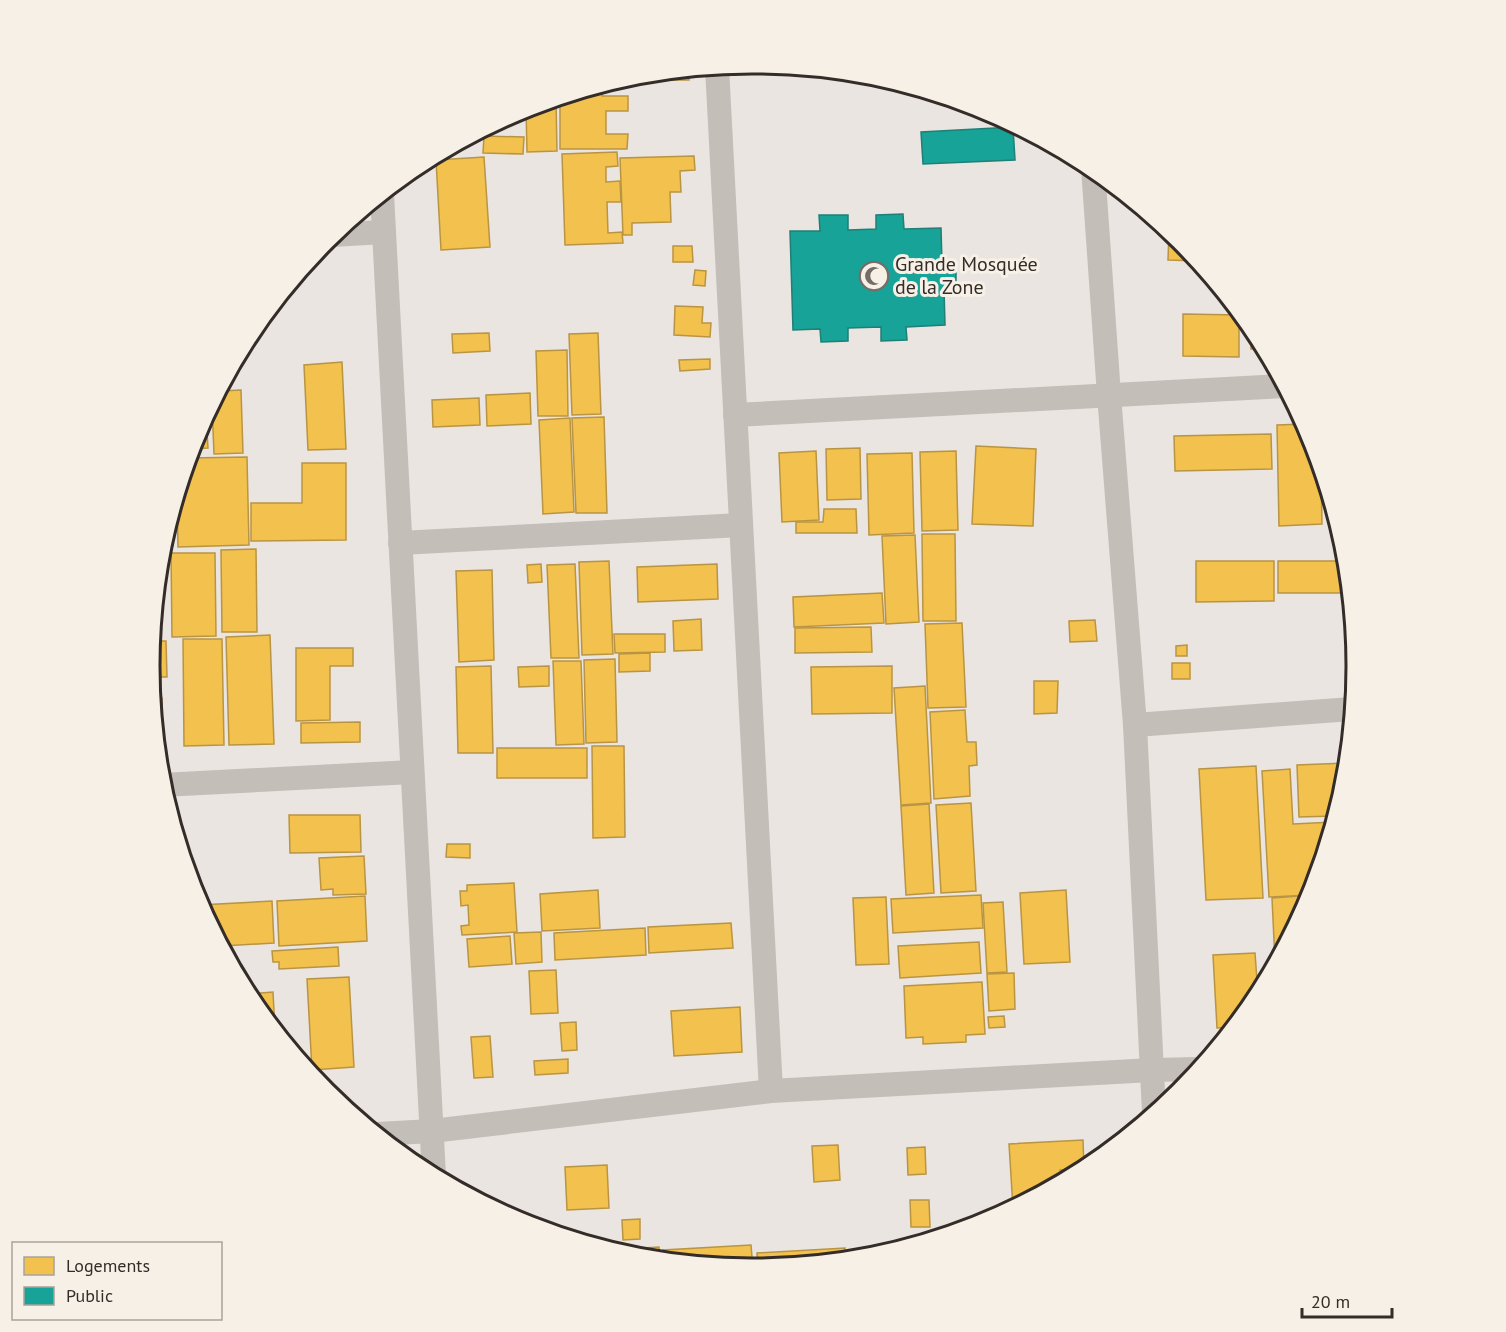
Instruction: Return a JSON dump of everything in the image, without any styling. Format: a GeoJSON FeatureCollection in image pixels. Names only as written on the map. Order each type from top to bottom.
{"type":"FeatureCollection","features":[{"type":"Feature","properties":{"kind":"street"},"geometry":{"type":"LineString","coordinates":[[717,75],[771,1091]]}},
{"type":"Feature","properties":{"kind":"street"},"geometry":{"type":"LineString","coordinates":[[1094,182],[1135,725],[1153,1102]]}},
{"type":"Feature","properties":{"kind":"street"},"geometry":{"type":"LineString","coordinates":[[383,204],[434,1165]]}},
{"type":"Feature","properties":{"kind":"street"},"geometry":{"type":"LineString","coordinates":[[348,234],[384,232]]}},
{"type":"Feature","properties":{"kind":"street"},"geometry":{"type":"LineString","coordinates":[[735,415],[1275,386]]}},
{"type":"Feature","properties":{"kind":"street"},"geometry":{"type":"LineString","coordinates":[[400,543],[741,525]]}},
{"type":"Feature","properties":{"kind":"street"},"geometry":{"type":"LineString","coordinates":[[1135,725],[1344,710]]}},
{"type":"Feature","properties":{"kind":"street"},"geometry":{"type":"LineString","coordinates":[[173,784],[412,772]]}},
{"type":"Feature","properties":{"kind":"street"},"geometry":{"type":"LineString","coordinates":[[389,1133],[432,1131],[771,1091],[1187,1069]]}},
{"type":"Feature","properties":{"kind":"building: Logements"},"geometry":{"type":"Polygon","coordinates":[[[689,78],[689,80],[670,80],[689,78]]]}},
{"type":"Feature","properties":{"kind":"building: Logements"},"geometry":{"type":"Polygon","coordinates":[[[602,94],[602,96],[628,96],[628,111],[606,111],[606,134],[628,134],[627,149],[560,149],[560,106],[602,94]]]}},
{"type":"Feature","properties":{"kind":"building: Logements"},"geometry":{"type":"Polygon","coordinates":[[[556,108],[557,151],[527,152],[526,119],[556,108]]]}},
{"type":"Feature","properties":{"kind":"building: Logements"},"geometry":{"type":"Polygon","coordinates":[[[489,136],[524,137],[523,154],[483,153],[484,139],[489,136]]]}},
{"type":"Feature","properties":{"kind":"building: Logements"},"geometry":{"type":"Polygon","coordinates":[[[617,152],[618,166],[606,167],[606,182],[620,181],[621,202],[607,202],[608,233],[622,232],[623,243],[565,245],[562,154],[617,152]]]}},
{"type":"Feature","properties":{"kind":"building: Logements"},"geometry":{"type":"Polygon","coordinates":[[[694,156],[695,170],[680,171],[681,192],[670,192],[671,222],[632,223],[632,235],[623,235],[620,158],[694,156]]]}},
{"type":"Feature","properties":{"kind":"building: Logements"},"geometry":{"type":"Polygon","coordinates":[[[484,157],[490,247],[441,250],[436,166],[447,159],[484,157]]]}},
{"type":"Feature","properties":{"kind":"building: Logements"},"geometry":{"type":"Polygon","coordinates":[[[1169,244],[1185,261],[1168,260],[1169,244]]]}},
{"type":"Feature","properties":{"kind":"building: Logements"},"geometry":{"type":"Polygon","coordinates":[[[673,246],[692,246],[693,262],[673,262],[673,246]]]}},
{"type":"Feature","properties":{"kind":"building: Logements"},"geometry":{"type":"Polygon","coordinates":[[[695,270],[706,271],[705,286],[693,285],[695,270]]]}},
{"type":"Feature","properties":{"kind":"building: Logements"},"geometry":{"type":"Polygon","coordinates":[[[675,306],[703,307],[702,323],[711,323],[710,337],[674,335],[675,306]]]}},
{"type":"Feature","properties":{"kind":"building: Logements"},"geometry":{"type":"Polygon","coordinates":[[[1183,314],[1230,315],[1239,327],[1239,357],[1183,356],[1183,314]]]}},
{"type":"Feature","properties":{"kind":"building: Logements"},"geometry":{"type":"Polygon","coordinates":[[[489,333],[490,351],[453,353],[452,334],[489,333]]]}},
{"type":"Feature","properties":{"kind":"building: Logements"},"geometry":{"type":"Polygon","coordinates":[[[598,333],[601,414],[572,415],[569,334],[598,333]]]}},
{"type":"Feature","properties":{"kind":"building: Logements"},"geometry":{"type":"Polygon","coordinates":[[[567,350],[568,416],[538,416],[536,351],[567,350]]]}},
{"type":"Feature","properties":{"kind":"building: Logements"},"geometry":{"type":"Polygon","coordinates":[[[710,359],[710,369],[680,371],[679,360],[710,359]]]}},
{"type":"Feature","properties":{"kind":"building: Logements"},"geometry":{"type":"Polygon","coordinates":[[[342,362],[346,449],[308,450],[304,365],[342,362]]]}},
{"type":"Feature","properties":{"kind":"building: Logements"},"geometry":{"type":"Polygon","coordinates":[[[241,390],[243,453],[214,454],[213,424],[229,391],[241,390]]]}},
{"type":"Feature","properties":{"kind":"building: Logements"},"geometry":{"type":"Polygon","coordinates":[[[530,393],[531,424],[487,426],[486,395],[530,393]]]}},
{"type":"Feature","properties":{"kind":"building: Logements"},"geometry":{"type":"Polygon","coordinates":[[[479,398],[480,425],[433,427],[432,400],[479,398]]]}},
{"type":"Feature","properties":{"kind":"building: Logements"},"geometry":{"type":"Polygon","coordinates":[[[604,417],[607,513],[576,513],[572,418],[604,417]]]}},
{"type":"Feature","properties":{"kind":"building: Logements"},"geometry":{"type":"Polygon","coordinates":[[[570,418],[574,512],[543,514],[539,420],[570,418]]]}},
{"type":"Feature","properties":{"kind":"building: Logements"},"geometry":{"type":"Polygon","coordinates":[[[1293,424],[1300,439],[1322,502],[1322,524],[1279,526],[1277,425],[1293,424]]]}},
{"type":"Feature","properties":{"kind":"building: Logements"},"geometry":{"type":"Polygon","coordinates":[[[1271,434],[1272,469],[1175,471],[1174,436],[1271,434]]]}},
{"type":"Feature","properties":{"kind":"building: Logements"},"geometry":{"type":"Polygon","coordinates":[[[207,436],[208,448],[202,448],[207,436]]]}},
{"type":"Feature","properties":{"kind":"building: Logements"},"geometry":{"type":"Polygon","coordinates":[[[976,446],[1036,449],[1033,526],[972,524],[976,446]]]}},
{"type":"Feature","properties":{"kind":"building: Logements"},"geometry":{"type":"Polygon","coordinates":[[[860,448],[861,499],[827,500],[826,449],[860,448]]]}},
{"type":"Feature","properties":{"kind":"building: Logements"},"geometry":{"type":"Polygon","coordinates":[[[816,451],[819,520],[782,522],[779,453],[816,451]]]}},
{"type":"Feature","properties":{"kind":"building: Logements"},"geometry":{"type":"Polygon","coordinates":[[[956,451],[958,530],[922,531],[920,452],[956,451]]]}},
{"type":"Feature","properties":{"kind":"building: Logements"},"geometry":{"type":"Polygon","coordinates":[[[912,453],[914,533],[869,535],[867,454],[912,453]]]}},
{"type":"Feature","properties":{"kind":"building: Logements"},"geometry":{"type":"Polygon","coordinates":[[[247,457],[249,545],[178,547],[178,527],[199,458],[247,457]]]}},
{"type":"Feature","properties":{"kind":"building: Logements"},"geometry":{"type":"Polygon","coordinates":[[[302,463],[346,463],[346,540],[251,541],[251,503],[302,503],[302,463]]]}},
{"type":"Feature","properties":{"kind":"building: Logements"},"geometry":{"type":"Polygon","coordinates":[[[824,509],[856,509],[857,533],[796,533],[796,522],[823,522],[824,509]]]}},
{"type":"Feature","properties":{"kind":"building: Logements"},"geometry":{"type":"Polygon","coordinates":[[[922,534],[955,534],[956,621],[923,621],[922,534]]]}},
{"type":"Feature","properties":{"kind":"building: Logements"},"geometry":{"type":"Polygon","coordinates":[[[915,535],[919,622],[886,624],[882,536],[915,535]]]}},
{"type":"Feature","properties":{"kind":"building: Logements"},"geometry":{"type":"Polygon","coordinates":[[[256,549],[257,632],[222,632],[221,550],[256,549]]]}},
{"type":"Feature","properties":{"kind":"building: Logements"},"geometry":{"type":"Polygon","coordinates":[[[172,553],[215,553],[216,636],[172,637],[172,553]]]}},
{"type":"Feature","properties":{"kind":"building: Logements"},"geometry":{"type":"Polygon","coordinates":[[[609,561],[613,654],[582,655],[579,562],[609,561]]]}},
{"type":"Feature","properties":{"kind":"building: Logements"},"geometry":{"type":"Polygon","coordinates":[[[1196,561],[1274,561],[1274,601],[1196,602],[1196,561]]]}},
{"type":"Feature","properties":{"kind":"building: Logements"},"geometry":{"type":"Polygon","coordinates":[[[1278,561],[1336,561],[1340,593],[1278,593],[1278,561]]]}},
{"type":"Feature","properties":{"kind":"building: Logements"},"geometry":{"type":"Polygon","coordinates":[[[541,564],[542,582],[528,583],[527,565],[541,564]]]}},
{"type":"Feature","properties":{"kind":"building: Logements"},"geometry":{"type":"Polygon","coordinates":[[[575,564],[579,658],[551,658],[547,565],[575,564]]]}},
{"type":"Feature","properties":{"kind":"building: Logements"},"geometry":{"type":"Polygon","coordinates":[[[717,564],[718,599],[638,602],[637,567],[717,564]]]}},
{"type":"Feature","properties":{"kind":"building: Logements"},"geometry":{"type":"Polygon","coordinates":[[[492,570],[494,660],[459,662],[456,571],[492,570]]]}},
{"type":"Feature","properties":{"kind":"building: Logements"},"geometry":{"type":"Polygon","coordinates":[[[882,593],[884,623],[794,627],[793,597],[882,593]]]}},
{"type":"Feature","properties":{"kind":"building: Logements"},"geometry":{"type":"Polygon","coordinates":[[[701,619],[702,650],[674,651],[673,621],[701,619]]]}},
{"type":"Feature","properties":{"kind":"building: Logements"},"geometry":{"type":"Polygon","coordinates":[[[1095,620],[1097,641],[1070,642],[1069,621],[1095,620]]]}},
{"type":"Feature","properties":{"kind":"building: Logements"},"geometry":{"type":"Polygon","coordinates":[[[962,623],[966,707],[928,708],[925,624],[962,623]]]}},
{"type":"Feature","properties":{"kind":"building: Logements"},"geometry":{"type":"Polygon","coordinates":[[[871,627],[872,652],[795,653],[795,628],[871,627]]]}},
{"type":"Feature","properties":{"kind":"building: Logements"},"geometry":{"type":"Polygon","coordinates":[[[614,634],[665,634],[665,652],[615,653],[614,634]]]}},
{"type":"Feature","properties":{"kind":"building: Logements"},"geometry":{"type":"Polygon","coordinates":[[[270,635],[274,744],[229,745],[226,637],[270,635]]]}},
{"type":"Feature","properties":{"kind":"building: Logements"},"geometry":{"type":"Polygon","coordinates":[[[183,639],[222,639],[224,745],[184,746],[183,639]]]}},
{"type":"Feature","properties":{"kind":"building: Logements"},"geometry":{"type":"Polygon","coordinates":[[[161,641],[166,641],[167,677],[161,677],[161,641]]]}},
{"type":"Feature","properties":{"kind":"building: Logements"},"geometry":{"type":"Polygon","coordinates":[[[1187,645],[1187,656],[1176,656],[1176,646],[1187,645]]]}},
{"type":"Feature","properties":{"kind":"building: Logements"},"geometry":{"type":"Polygon","coordinates":[[[296,648],[353,648],[353,666],[330,666],[330,720],[296,721],[296,648]]]}},
{"type":"Feature","properties":{"kind":"building: Logements"},"geometry":{"type":"Polygon","coordinates":[[[650,653],[650,671],[619,672],[619,654],[650,653]]]}},
{"type":"Feature","properties":{"kind":"building: Logements"},"geometry":{"type":"Polygon","coordinates":[[[615,659],[617,742],[586,743],[584,660],[615,659]]]}},
{"type":"Feature","properties":{"kind":"building: Logements"},"geometry":{"type":"Polygon","coordinates":[[[553,661],[581,661],[584,744],[556,745],[553,661]]]}},
{"type":"Feature","properties":{"kind":"building: Logements"},"geometry":{"type":"Polygon","coordinates":[[[1172,663],[1190,663],[1190,679],[1172,679],[1172,663]]]}},
{"type":"Feature","properties":{"kind":"building: Logements"},"geometry":{"type":"Polygon","coordinates":[[[491,666],[493,753],[458,753],[456,667],[491,666]]]}},
{"type":"Feature","properties":{"kind":"building: Logements"},"geometry":{"type":"Polygon","coordinates":[[[549,666],[549,686],[519,687],[518,667],[549,666]]]}},
{"type":"Feature","properties":{"kind":"building: Logements"},"geometry":{"type":"Polygon","coordinates":[[[892,666],[892,713],[812,714],[811,667],[892,666]]]}},
{"type":"Feature","properties":{"kind":"building: Logements"},"geometry":{"type":"Polygon","coordinates":[[[1034,681],[1058,681],[1057,713],[1034,714],[1034,681]]]}},
{"type":"Feature","properties":{"kind":"building: Logements"},"geometry":{"type":"Polygon","coordinates":[[[925,686],[931,803],[901,805],[894,688],[925,686]]]}},
{"type":"Feature","properties":{"kind":"building: Logements"},"geometry":{"type":"Polygon","coordinates":[[[965,710],[967,742],[976,742],[977,765],[969,766],[970,796],[934,799],[930,712],[965,710]]]}},
{"type":"Feature","properties":{"kind":"building: Logements"},"geometry":{"type":"Polygon","coordinates":[[[360,722],[360,742],[301,743],[301,723],[360,722]]]}},
{"type":"Feature","properties":{"kind":"building: Logements"},"geometry":{"type":"Polygon","coordinates":[[[592,746],[624,746],[625,837],[593,838],[592,746]]]}},
{"type":"Feature","properties":{"kind":"building: Logements"},"geometry":{"type":"Polygon","coordinates":[[[497,748],[587,748],[587,778],[497,778],[497,748]]]}},
{"type":"Feature","properties":{"kind":"building: Logements"},"geometry":{"type":"Polygon","coordinates":[[[1337,763],[1326,816],[1299,817],[1297,765],[1337,763]]]}},
{"type":"Feature","properties":{"kind":"building: Logements"},"geometry":{"type":"Polygon","coordinates":[[[1256,766],[1263,898],[1206,900],[1199,769],[1256,766]]]}},
{"type":"Feature","properties":{"kind":"building: Logements"},"geometry":{"type":"Polygon","coordinates":[[[1290,769],[1293,824],[1324,822],[1299,896],[1269,897],[1262,771],[1290,769]]]}},
{"type":"Feature","properties":{"kind":"building: Logements"},"geometry":{"type":"Polygon","coordinates":[[[971,803],[976,891],[941,893],[936,805],[971,803]]]}},
{"type":"Feature","properties":{"kind":"building: Logements"},"geometry":{"type":"Polygon","coordinates":[[[929,804],[934,893],[906,895],[901,806],[929,804]]]}},
{"type":"Feature","properties":{"kind":"building: Logements"},"geometry":{"type":"Polygon","coordinates":[[[289,815],[360,815],[361,852],[290,853],[289,815]]]}},
{"type":"Feature","properties":{"kind":"building: Logements"},"geometry":{"type":"Polygon","coordinates":[[[447,844],[470,844],[470,858],[446,857],[447,844]]]}},
{"type":"Feature","properties":{"kind":"building: Logements"},"geometry":{"type":"Polygon","coordinates":[[[364,856],[366,894],[333,895],[333,889],[321,890],[319,858],[364,856]]]}},
{"type":"Feature","properties":{"kind":"building: Logements"},"geometry":{"type":"Polygon","coordinates":[[[514,883],[517,932],[462,935],[461,926],[469,925],[468,905],[461,906],[460,891],[467,891],[467,885],[514,883]]]}},
{"type":"Feature","properties":{"kind":"building: Logements"},"geometry":{"type":"Polygon","coordinates":[[[598,890],[600,928],[542,931],[540,894],[598,890]]]}},
{"type":"Feature","properties":{"kind":"building: Logements"},"geometry":{"type":"Polygon","coordinates":[[[1066,890],[1070,962],[1024,964],[1020,893],[1066,890]]]}},
{"type":"Feature","properties":{"kind":"building: Logements"},"geometry":{"type":"Polygon","coordinates":[[[981,895],[983,928],[893,933],[891,899],[981,895]]]}},
{"type":"Feature","properties":{"kind":"building: Logements"},"geometry":{"type":"Polygon","coordinates":[[[365,896],[367,941],[279,946],[277,901],[365,896]]]}},
{"type":"Feature","properties":{"kind":"building: Logements"},"geometry":{"type":"Polygon","coordinates":[[[1299,896],[1274,946],[1272,898],[1299,896]]]}},
{"type":"Feature","properties":{"kind":"building: Logements"},"geometry":{"type":"Polygon","coordinates":[[[886,897],[889,964],[856,965],[853,898],[886,897]]]}},
{"type":"Feature","properties":{"kind":"building: Logements"},"geometry":{"type":"Polygon","coordinates":[[[272,901],[274,943],[231,945],[211,904],[272,901]]]}},
{"type":"Feature","properties":{"kind":"building: Logements"},"geometry":{"type":"Polygon","coordinates":[[[1003,902],[1007,972],[987,973],[983,903],[1003,902]]]}},
{"type":"Feature","properties":{"kind":"building: Logements"},"geometry":{"type":"Polygon","coordinates":[[[731,923],[733,948],[649,953],[648,927],[731,923]]]}},
{"type":"Feature","properties":{"kind":"building: Logements"},"geometry":{"type":"Polygon","coordinates":[[[645,928],[646,955],[555,960],[554,933],[645,928]]]}},
{"type":"Feature","properties":{"kind":"building: Logements"},"geometry":{"type":"Polygon","coordinates":[[[541,932],[542,962],[516,964],[514,933],[541,932]]]}},
{"type":"Feature","properties":{"kind":"building: Logements"},"geometry":{"type":"Polygon","coordinates":[[[510,936],[512,964],[469,967],[467,939],[510,936]]]}},
{"type":"Feature","properties":{"kind":"building: Logements"},"geometry":{"type":"Polygon","coordinates":[[[979,942],[981,973],[900,978],[898,946],[979,942]]]}},
{"type":"Feature","properties":{"kind":"building: Logements"},"geometry":{"type":"Polygon","coordinates":[[[338,947],[339,966],[279,969],[279,962],[273,962],[272,951],[338,947]]]}},
{"type":"Feature","properties":{"kind":"building: Logements"},"geometry":{"type":"Polygon","coordinates":[[[1255,953],[1257,977],[1222,1028],[1217,1028],[1213,955],[1255,953]]]}},
{"type":"Feature","properties":{"kind":"building: Logements"},"geometry":{"type":"Polygon","coordinates":[[[556,970],[558,1013],[531,1014],[529,971],[556,970]]]}},
{"type":"Feature","properties":{"kind":"building: Logements"},"geometry":{"type":"Polygon","coordinates":[[[1014,973],[1015,1009],[989,1011],[987,974],[1014,973]]]}},
{"type":"Feature","properties":{"kind":"building: Logements"},"geometry":{"type":"Polygon","coordinates":[[[349,977],[354,1067],[320,1069],[311,1061],[307,979],[349,977]]]}},
{"type":"Feature","properties":{"kind":"building: Logements"},"geometry":{"type":"Polygon","coordinates":[[[982,982],[985,1034],[966,1035],[966,1042],[923,1044],[923,1037],[906,1038],[904,986],[982,982]]]}},
{"type":"Feature","properties":{"kind":"building: Logements"},"geometry":{"type":"Polygon","coordinates":[[[273,992],[274,1015],[260,995],[259,993],[273,992]]]}},
{"type":"Feature","properties":{"kind":"building: Logements"},"geometry":{"type":"Polygon","coordinates":[[[740,1007],[742,1052],[674,1056],[671,1011],[740,1007]]]}},
{"type":"Feature","properties":{"kind":"building: Logements"},"geometry":{"type":"Polygon","coordinates":[[[1004,1016],[1005,1027],[989,1028],[988,1017],[1004,1016]]]}},
{"type":"Feature","properties":{"kind":"building: Logements"},"geometry":{"type":"Polygon","coordinates":[[[576,1022],[577,1050],[562,1051],[560,1023],[576,1022]]]}},
{"type":"Feature","properties":{"kind":"building: Logements"},"geometry":{"type":"Polygon","coordinates":[[[490,1036],[493,1077],[474,1078],[471,1037],[490,1036]]]}},
{"type":"Feature","properties":{"kind":"building: Logements"},"geometry":{"type":"Polygon","coordinates":[[[568,1059],[568,1073],[535,1075],[534,1061],[568,1059]]]}},
{"type":"Feature","properties":{"kind":"building: Logements"},"geometry":{"type":"Polygon","coordinates":[[[1083,1140],[1084,1158],[1012,1198],[1009,1144],[1083,1140]]]}},
{"type":"Feature","properties":{"kind":"building: Logements"},"geometry":{"type":"Polygon","coordinates":[[[838,1145],[840,1180],[814,1182],[812,1146],[838,1145]]]}},
{"type":"Feature","properties":{"kind":"building: Logements"},"geometry":{"type":"Polygon","coordinates":[[[925,1147],[926,1174],[908,1175],[907,1148],[925,1147]]]}},
{"type":"Feature","properties":{"kind":"building: Logements"},"geometry":{"type":"Polygon","coordinates":[[[607,1165],[609,1208],[567,1210],[565,1167],[607,1165]]]}},
{"type":"Feature","properties":{"kind":"building: Logements"},"geometry":{"type":"Polygon","coordinates":[[[910,1200],[929,1200],[930,1227],[911,1227],[910,1200]]]}},
{"type":"Feature","properties":{"kind":"building: Logements"},"geometry":{"type":"Polygon","coordinates":[[[640,1219],[640,1239],[623,1240],[622,1220],[640,1219]]]}},
{"type":"Feature","properties":{"kind":"building: Logements"},"geometry":{"type":"Polygon","coordinates":[[[751,1245],[752,1258],[714,1257],[663,1250],[751,1245]]]}},
{"type":"Feature","properties":{"kind":"building: Logements"},"geometry":{"type":"Polygon","coordinates":[[[659,1247],[659,1250],[643,1248],[659,1247]]]}},
{"type":"Feature","properties":{"kind":"building: Logements"},"geometry":{"type":"Polygon","coordinates":[[[845,1248],[845,1251],[792,1257],[757,1258],[757,1253],[845,1248]]]}},
{"type":"Feature","properties":{"kind":"building: Public"},"geometry":{"type":"Polygon","coordinates":[[[999,128],[1013,134],[1015,160],[923,164],[921,132],[999,128]]]}},
{"type":"Feature","properties":{"kind":"building: Public","name":"Grande Mosquée de la Zone"},"geometry":{"type":"Polygon","coordinates":[[[903,214],[904,229],[941,228],[942,263],[956,263],[956,288],[944,289],[945,325],[906,327],[907,340],[881,341],[881,327],[848,328],[848,341],[821,342],[820,329],[793,330],[790,231],[820,231],[819,215],[848,215],[848,230],[876,229],[876,215],[903,214]]]}},
{"type":"Feature","properties":{"kind":"place","name":"Grande Mosquée de la Zone"},"geometry":{"type":"Point","coordinates":[874,276]}}]}
